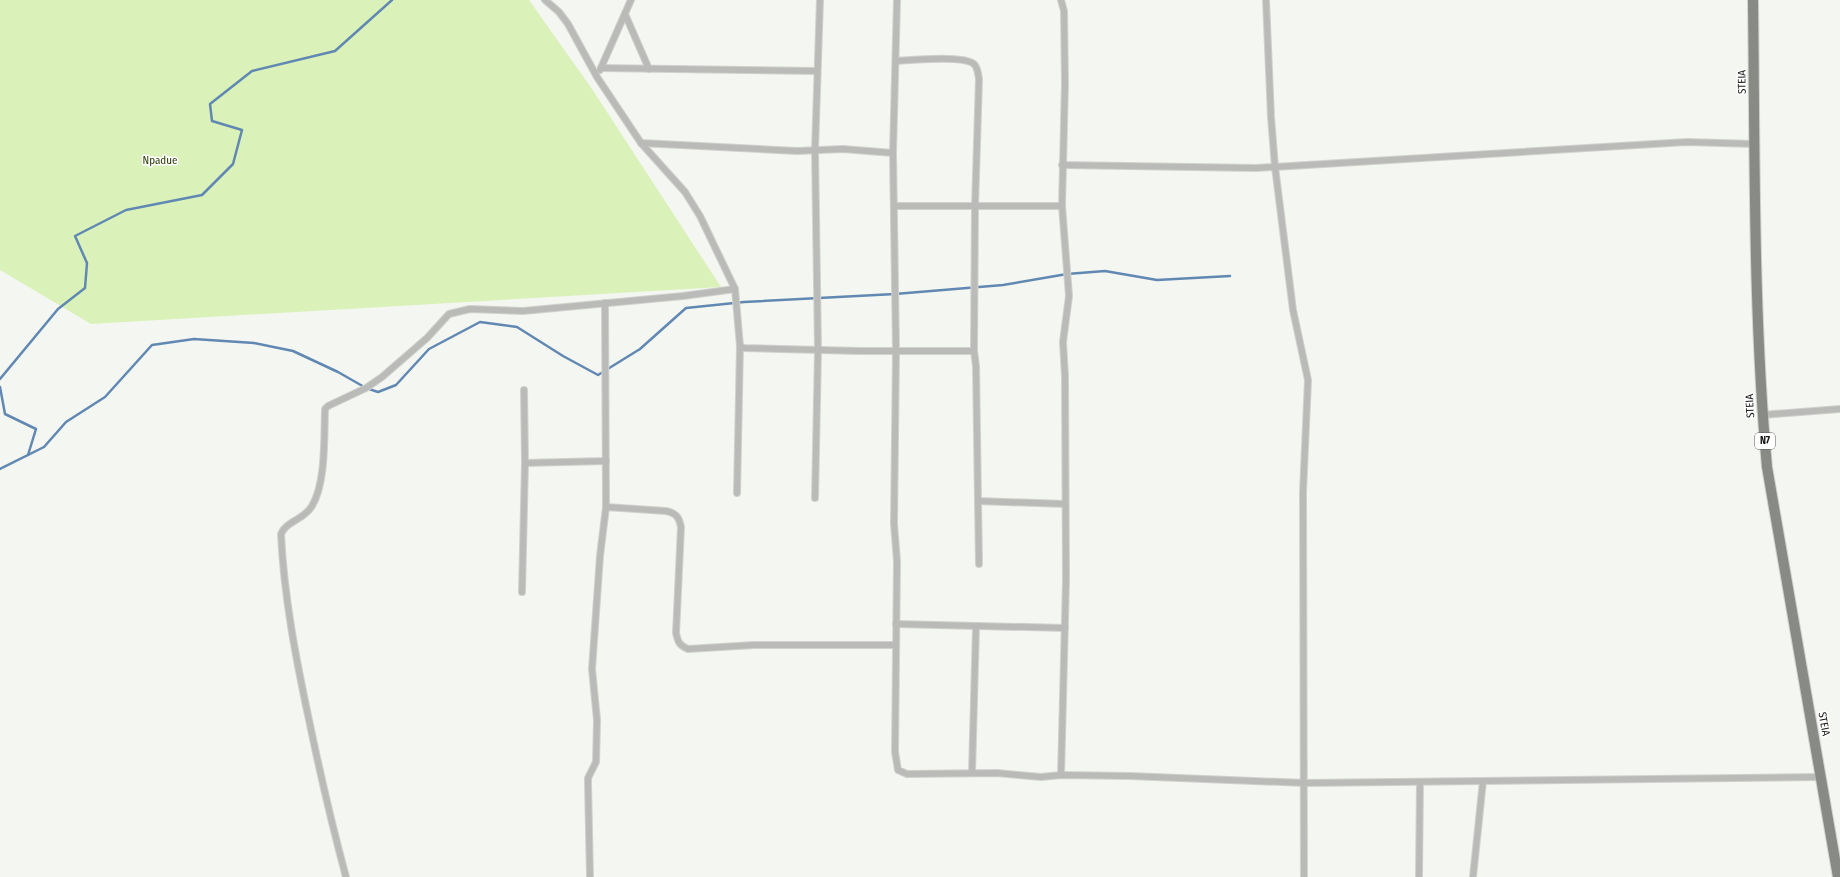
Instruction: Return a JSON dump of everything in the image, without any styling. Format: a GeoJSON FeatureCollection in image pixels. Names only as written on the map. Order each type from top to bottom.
{"type":"FeatureCollection","features":[{"type":"Feature","properties":{"kind":"main road","name":"STEIA"},"geometry":{"type":"LineString","coordinates":[[1753,0],[1754,144],[1762,415],[1769,478],[1838,877]]}},
{"type":"Feature","properties":{"kind":"street"},"geometry":{"type":"LineString","coordinates":[[545,0],[559,12],[568,24],[597,78],[641,143],[685,192],[700,216],[735,289],[740,346],[738,493]]}},
{"type":"Feature","properties":{"kind":"street"},"geometry":{"type":"LineString","coordinates":[[597,78],[631,0]]}},
{"type":"Feature","properties":{"kind":"street"},"geometry":{"type":"LineString","coordinates":[[815,498],[818,350],[815,150],[820,0]]}},
{"type":"Feature","properties":{"kind":"street"},"geometry":{"type":"LineString","coordinates":[[897,0],[893,153],[896,351],[894,524],[897,561],[895,752],[898,770],[907,774],[997,773],[1036,777],[1062,775],[1130,776],[1305,784],[1821,777]]}},
{"type":"Feature","properties":{"kind":"street"},"geometry":{"type":"LineString","coordinates":[[1061,0],[1064,11],[1065,83],[1062,206],[1069,296],[1065,322],[1063,356],[1065,392],[1065,628],[1062,775]]}},
{"type":"Feature","properties":{"kind":"street"},"geometry":{"type":"LineString","coordinates":[[1266,0],[1271,117],[1275,167],[1293,310],[1308,380],[1303,492],[1305,784],[1304,877]]}},
{"type":"Feature","properties":{"kind":"street"},"geometry":{"type":"LineString","coordinates":[[625,14],[649,69]]}},
{"type":"Feature","properties":{"kind":"street"},"geometry":{"type":"LineString","coordinates":[[896,61],[956,59],[967,61],[975,65],[979,79],[975,207],[974,351],[976,366],[979,564]]}},
{"type":"Feature","properties":{"kind":"street"},"geometry":{"type":"LineString","coordinates":[[601,68],[817,71]]}},
{"type":"Feature","properties":{"kind":"street"},"geometry":{"type":"LineString","coordinates":[[1062,165],[1275,167],[1687,142],[1754,144]]}},
{"type":"Feature","properties":{"kind":"street"},"geometry":{"type":"LineString","coordinates":[[641,143],[744,149],[843,149],[893,153]]}},
{"type":"Feature","properties":{"kind":"street"},"geometry":{"type":"LineString","coordinates":[[894,206],[1062,206]]}},
{"type":"Feature","properties":{"kind":"street"},"geometry":{"type":"LineString","coordinates":[[346,877],[328,810],[301,682],[283,573],[281,534],[283,528],[300,519],[312,508],[318,493],[321,479],[325,409],[328,406],[366,388],[382,377],[426,338],[449,314],[470,309],[523,311],[683,296],[735,289]]}},
{"type":"Feature","properties":{"kind":"street"},"geometry":{"type":"LineString","coordinates":[[590,877],[588,778],[596,762],[597,727],[592,669],[600,556],[606,507],[605,303]]}},
{"type":"Feature","properties":{"kind":"street"},"geometry":{"type":"LineString","coordinates":[[740,346],[744,348],[818,350],[974,351]]}},
{"type":"Feature","properties":{"kind":"street"},"geometry":{"type":"LineString","coordinates":[[522,592],[525,463],[524,390]]}},
{"type":"Feature","properties":{"kind":"street"},"geometry":{"type":"LineString","coordinates":[[1762,415],[1840,408]]}},
{"type":"Feature","properties":{"kind":"street"},"geometry":{"type":"LineString","coordinates":[[525,463],[606,461]]}},
{"type":"Feature","properties":{"kind":"street"},"geometry":{"type":"LineString","coordinates":[[978,501],[1065,504]]}},
{"type":"Feature","properties":{"kind":"street"},"geometry":{"type":"LineString","coordinates":[[606,507],[666,511],[674,513],[679,518],[681,527],[676,633],[678,642],[688,649],[754,645],[895,645]]}},
{"type":"Feature","properties":{"kind":"street"},"geometry":{"type":"LineString","coordinates":[[896,624],[1065,628]]}},
{"type":"Feature","properties":{"kind":"street"},"geometry":{"type":"LineString","coordinates":[[972,773],[976,627]]}},
{"type":"Feature","properties":{"kind":"street"},"geometry":{"type":"LineString","coordinates":[[1473,877],[1483,781]]}},
{"type":"Feature","properties":{"kind":"street"},"geometry":{"type":"LineString","coordinates":[[1419,877],[1420,782]]}},
{"type":"Feature","properties":{"kind":"green space","name":"Npadue"},"geometry":{"type":"Polygon","coordinates":[[[0,0],[529,0],[592,89],[721,287],[91,324],[0,270],[0,0]]]}},
{"type":"Feature","properties":{"kind":"waterway"},"geometry":{"type":"LineString","coordinates":[[0,379],[58,309],[85,288],[87,263],[75,236],[126,210],[202,195],[233,164],[242,130],[212,121],[210,104],[252,71],[335,51],[392,0]]}},
{"type":"Feature","properties":{"kind":"waterway"},"geometry":{"type":"LineString","coordinates":[[0,469],[44,447],[66,422],[105,397],[152,345],[194,339],[254,343],[293,351],[338,372],[366,388],[378,392],[396,385],[429,349],[480,322],[517,327],[563,356],[598,375],[640,349],[686,308],[744,302],[895,294],[1003,285],[1067,274],[1105,271],[1157,280],[1230,276]]}},
{"type":"Feature","properties":{"kind":"waterway"},"geometry":{"type":"LineString","coordinates":[[0,387],[5,414],[36,429],[28,455]]}}]}
